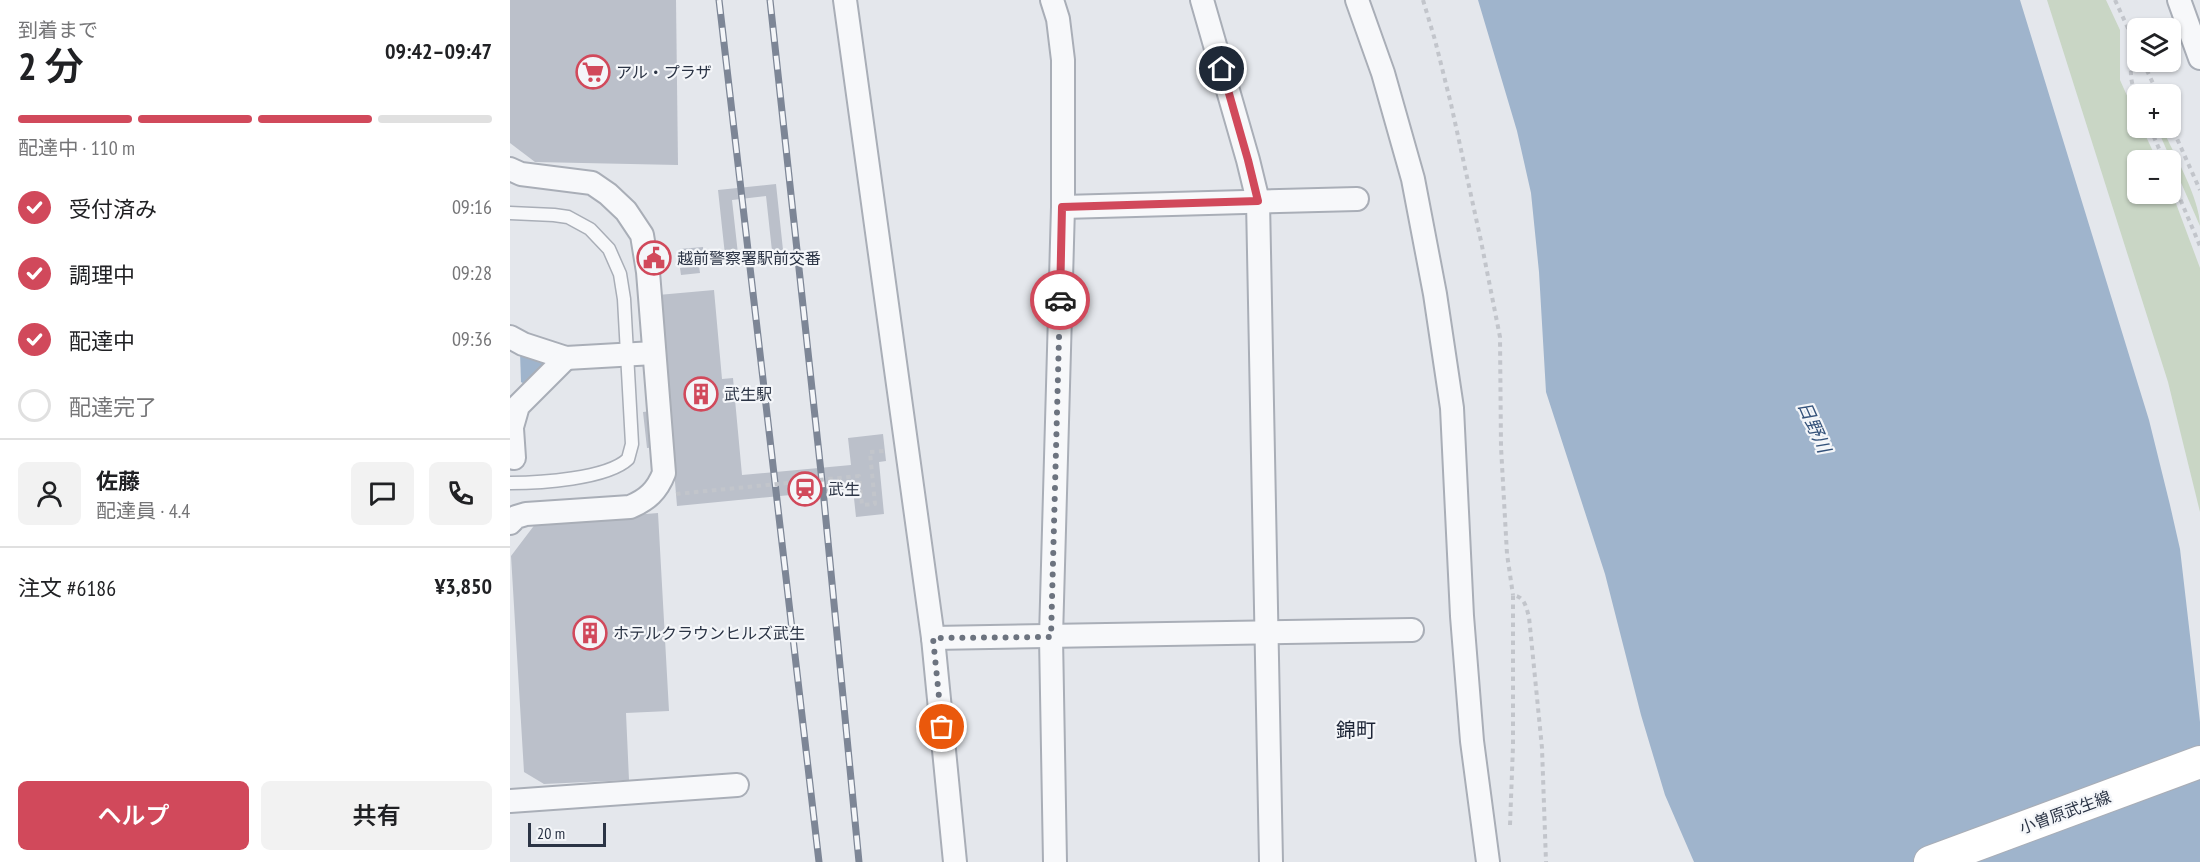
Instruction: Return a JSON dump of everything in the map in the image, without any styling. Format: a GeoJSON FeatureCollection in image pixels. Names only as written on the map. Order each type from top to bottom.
{"type":"FeatureCollection","features":[{"type":"Feature","properties":{"kind":"main road","name":"小曽原武生線"},"geometry":{"type":"LineString","coordinates":[[1930,862],[2200,762]]}},
{"type":"Feature","properties":{"kind":"street"},"geometry":{"type":"LineString","coordinates":[[845,0],[933,638],[955,862]]}},
{"type":"Feature","properties":{"kind":"street"},"geometry":{"type":"LineString","coordinates":[[1052,0],[1058,19],[1062,60],[1062,207],[1051,637],[1055,862]]}},
{"type":"Feature","properties":{"kind":"street"},"geometry":{"type":"LineString","coordinates":[[1202,0],[1258,201],[1271,862]]}},
{"type":"Feature","properties":{"kind":"street"},"geometry":{"type":"LineString","coordinates":[[1358,0],[1383,73],[1413,179],[1435,294],[1452,408],[1462,616],[1472,741],[1488,862]]}},
{"type":"Feature","properties":{"kind":"street"},"geometry":{"type":"LineString","coordinates":[[2179,0],[2200,58]]}},
{"type":"Feature","properties":{"kind":"street"},"geometry":{"type":"LineString","coordinates":[[510,169],[521,174],[592,183],[609,194],[631,217],[642,235],[646,255],[664,473],[652,494],[645,501],[630,507],[526,514],[516,517],[510,523]]}},
{"type":"Feature","properties":{"kind":"street"},"geometry":{"type":"LineString","coordinates":[[1062,207],[1357,199]]}},
{"type":"Feature","properties":{"kind":"street"},"geometry":{"type":"LineString","coordinates":[[510,337],[522,344],[566,358],[654,353]]}},
{"type":"Feature","properties":{"kind":"street"},"geometry":{"type":"LineString","coordinates":[[512,427],[518,406],[566,358]]}},
{"type":"Feature","properties":{"kind":"street"},"geometry":{"type":"LineString","coordinates":[[510,400],[514,458]]}},
{"type":"Feature","properties":{"kind":"street"},"geometry":{"type":"LineString","coordinates":[[652,494],[676,494]]}},
{"type":"Feature","properties":{"kind":"street"},"geometry":{"type":"LineString","coordinates":[[933,638],[1412,630]]}},
{"type":"Feature","properties":{"kind":"street"},"geometry":{"type":"LineString","coordinates":[[510,801],[737,785]]}},
{"type":"Feature","properties":{"kind":"lane"},"geometry":{"type":"LineString","coordinates":[[510,213],[568,218],[590,229],[603,240],[620,274],[624,299],[632,444],[627,461],[613,469],[580,477],[510,483]]}},
{"type":"Feature","properties":{"kind":"path"},"geometry":{"type":"LineString","coordinates":[[1423,0],[1436,40],[1451,104],[1500,337],[1502,458],[1507,554],[1513,596],[1513,746],[1509,829]]}},
{"type":"Feature","properties":{"kind":"path"},"geometry":{"type":"LineString","coordinates":[[2115,0],[2127,26]]}},
{"type":"Feature","properties":{"kind":"path"},"geometry":{"type":"LineString","coordinates":[[2177,138],[2200,190]]}},
{"type":"Feature","properties":{"kind":"path"},"geometry":{"type":"LineString","coordinates":[[2181,201],[2200,246]]}},
{"type":"Feature","properties":{"kind":"path"},"geometry":{"type":"LineString","coordinates":[[676,494],[859,476],[862,505],[875,504],[870,452]]}},
{"type":"Feature","properties":{"kind":"path"},"geometry":{"type":"LineString","coordinates":[[1513,596],[1523,601],[1529,617],[1542,748],[1546,862]]}},
{"type":"Feature","properties":{"kind":"green space"},"geometry":{"type":"Polygon","coordinates":[[[2047,0],[2106,0],[2120,30],[2120,80],[2127,96],[2127,138],[2147,138],[2152,150],[2127,150],[2127,204],[2176,204],[2200,268],[2200,512],[2168,382],[2047,0]]]}},
{"type":"Feature","properties":{"kind":"green space"},"geometry":{"type":"Polygon","coordinates":[[[2161,138],[2167,138],[2173,150],[2167,150],[2161,138]]]}},
{"type":"Feature","properties":{"kind":"green space"},"geometry":{"type":"Polygon","coordinates":[[[2181,167],[2196,203],[2200,226],[2181,183],[2181,167]]]}},
{"type":"Feature","properties":{"kind":"water","name":"日野川"},"geometry":{"type":"Polygon","coordinates":[[[1478,0],[2020,0],[2149,420],[2180,549],[2200,722],[2200,862],[1694,862],[1665,795],[1641,715],[1605,574],[1546,392],[1539,272],[1531,193],[1517,131],[1478,0]]]}},
{"type":"Feature","properties":{"kind":"water"},"geometry":{"type":"Polygon","coordinates":[[[520,352],[554,356],[526,385],[521,382],[520,352]]]}},
{"type":"Feature","properties":{"kind":"building","name":"アル・プラザ"},"geometry":{"type":"Polygon","coordinates":[[[510,0],[676,0],[678,165],[535,162],[510,143],[510,0]]]}},
{"type":"Feature","properties":{"kind":"building"},"geometry":{"type":"Polygon","coordinates":[[[776,184],[783,250],[772,251],[766,196],[732,200],[738,254],[725,255],[718,190],[776,184]]]}},
{"type":"Feature","properties":{"kind":"building"},"geometry":{"type":"Polygon","coordinates":[[[703,247],[704,263],[681,265],[679,249],[703,247]]]}},
{"type":"Feature","properties":{"kind":"building"},"geometry":{"type":"Polygon","coordinates":[[[699,266],[700,273],[681,275],[680,268],[699,266]]]}},
{"type":"Feature","properties":{"kind":"building","name":"武生駅"},"geometry":{"type":"Polygon","coordinates":[[[714,290],[722,379],[733,378],[742,475],[851,465],[848,438],[883,434],[886,461],[879,462],[884,514],[856,517],[853,489],[677,506],[672,446],[647,448],[643,412],[669,409],[664,364],[638,366],[637,347],[663,345],[658,295],[714,290]]]}},
{"type":"Feature","properties":{"kind":"building","name":"ホテルクラウンヒルズ武生"},"geometry":{"type":"Polygon","coordinates":[[[658,513],[669,711],[626,713],[629,780],[544,784],[524,772],[511,556],[536,523],[658,513]]]}},
{"type":"Feature","properties":{"kind":"railway"},"geometry":{"type":"LineString","coordinates":[[719,0],[819,862]]}},
{"type":"Feature","properties":{"kind":"railway"},"geometry":{"type":"LineString","coordinates":[[770,0],[824,500],[859,862]]}},
{"type":"Feature","properties":{"kind":"way so far"},"geometry":{"type":"LineString","coordinates":[[942,727],[933,638],[1051,637],[1060,300]]}},
{"type":"Feature","properties":{"kind":"place","name":"アル・プラザ"},"geometry":{"type":"Point","coordinates":[593,72]}},
{"type":"Feature","properties":{"kind":"place","name":"越前警察署駅前交番"},"geometry":{"type":"Point","coordinates":[654,258]}},
{"type":"Feature","properties":{"kind":"place","name":"武生駅"},"geometry":{"type":"Point","coordinates":[701,394]}},
{"type":"Feature","properties":{"kind":"place","name":"武生"},"geometry":{"type":"Point","coordinates":[805,489]}},
{"type":"Feature","properties":{"kind":"place","name":"ホテルクラウンヒルズ武生"},"geometry":{"type":"Point","coordinates":[590,633]}},
{"type":"Feature","properties":{"kind":"district","name":"錦町"},"geometry":{"type":"Point","coordinates":[1356,730]}},
{"type":"Feature","properties":{"kind":"route"},"geometry":{"type":"LineString","coordinates":[[1060,300],[1062,207],[1258,201],[1222,69]]}}]}
